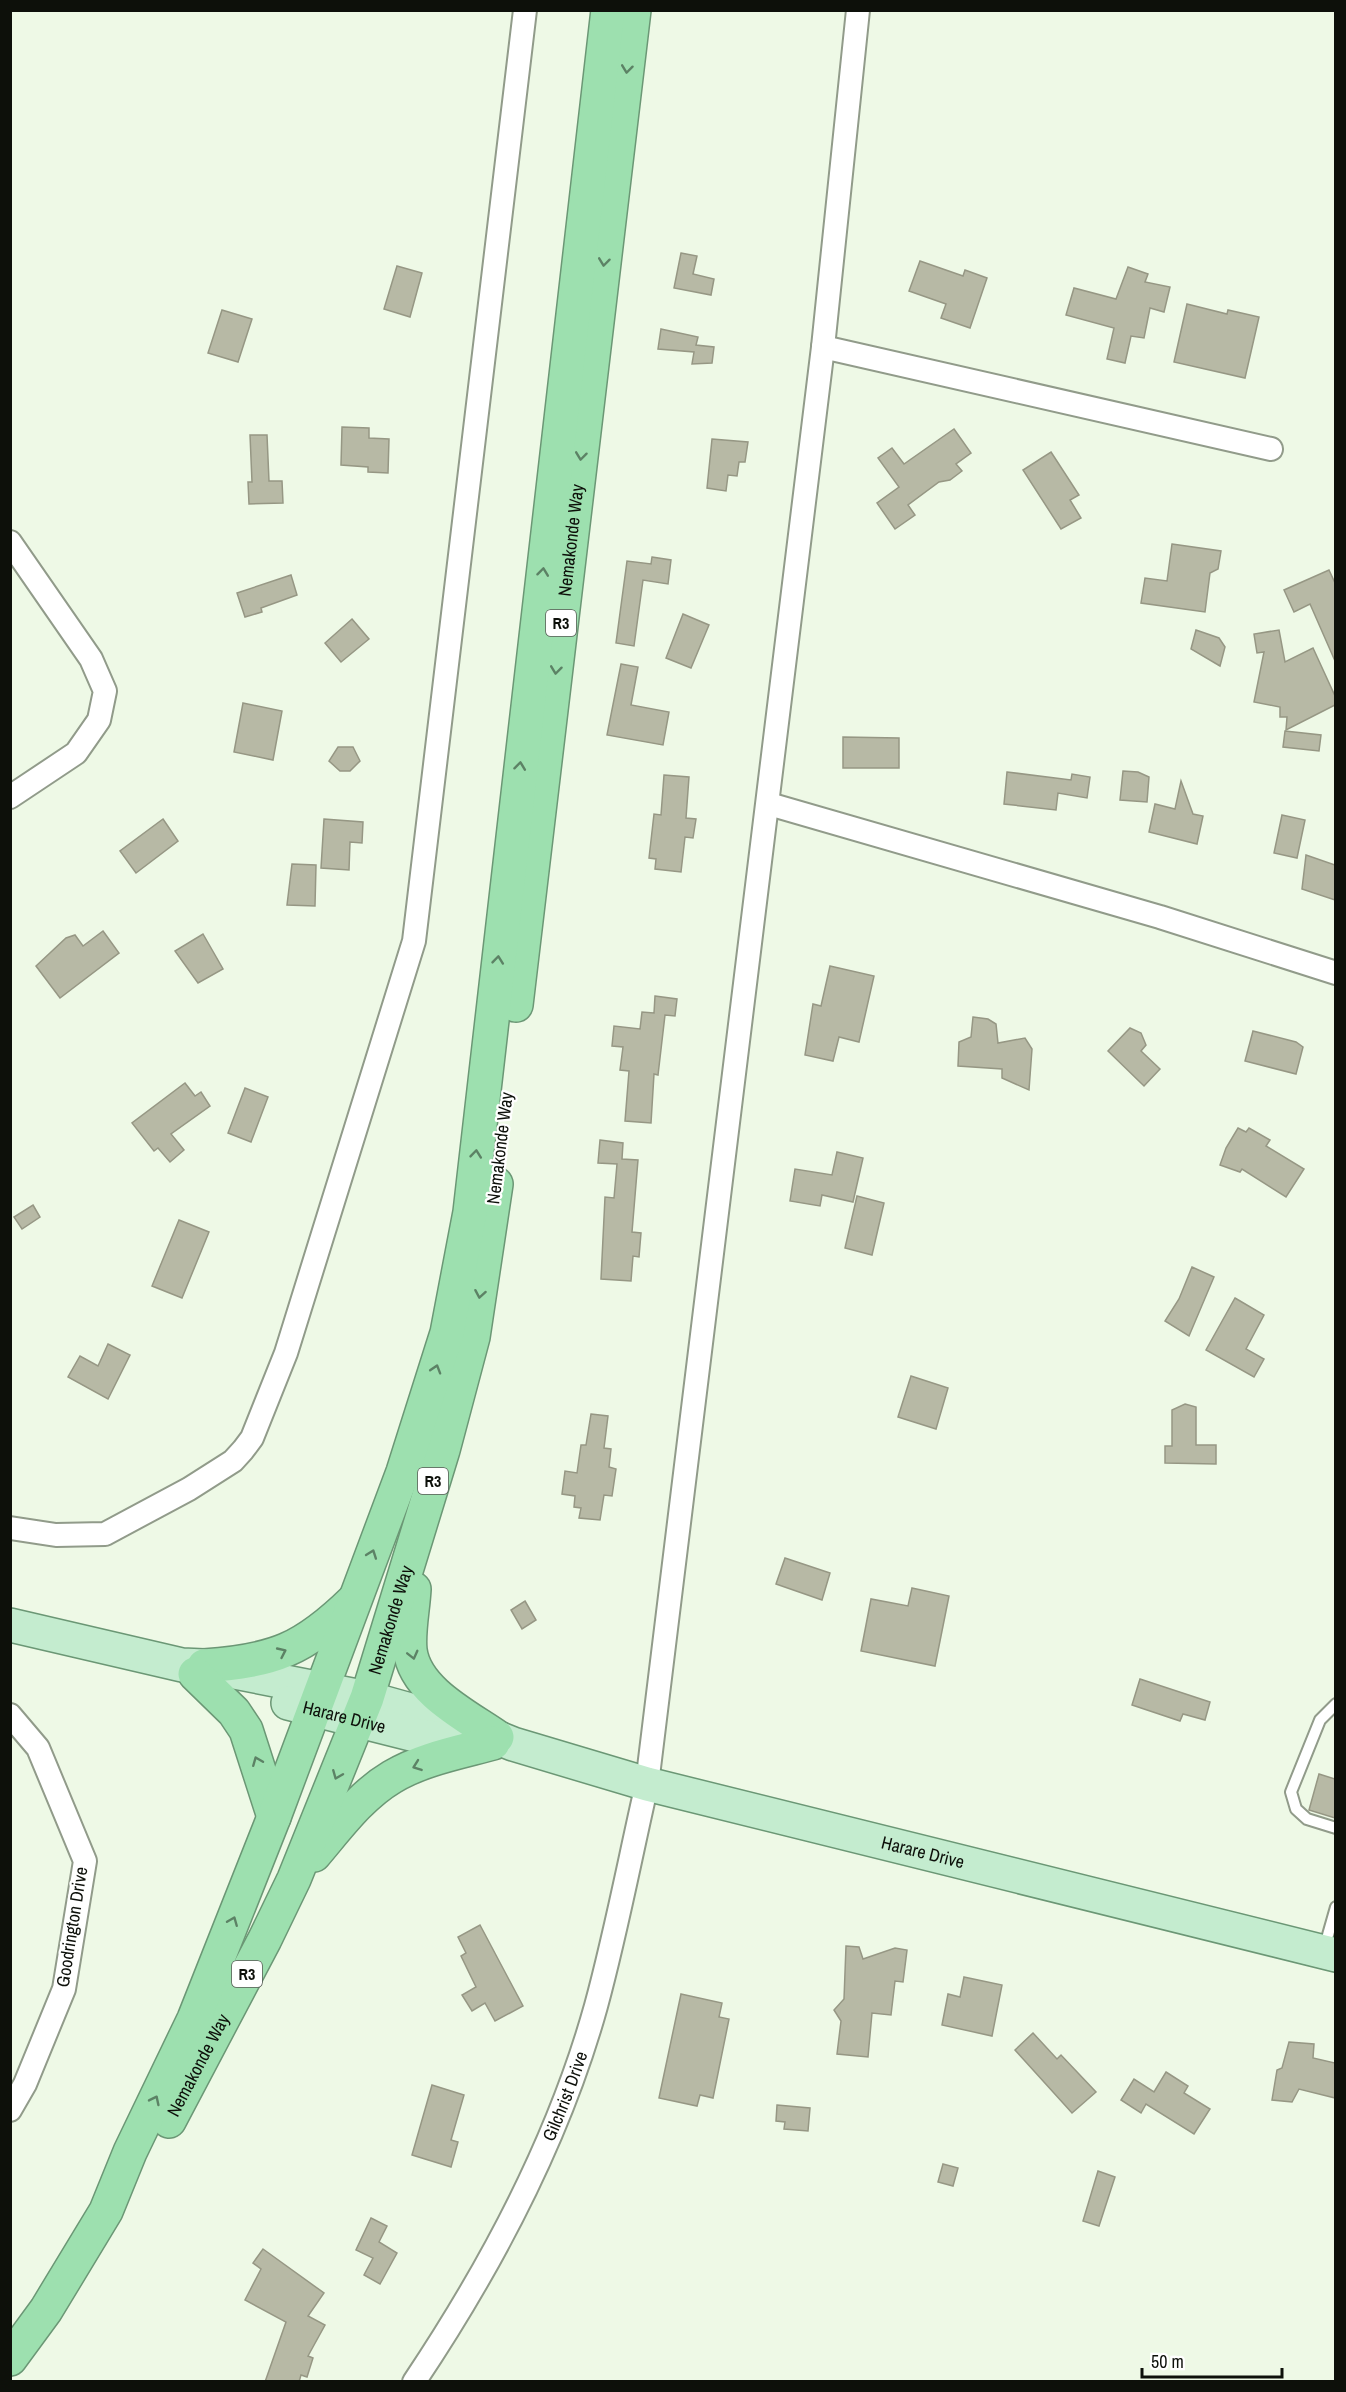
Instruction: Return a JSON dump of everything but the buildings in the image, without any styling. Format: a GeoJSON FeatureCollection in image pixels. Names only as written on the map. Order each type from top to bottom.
{"type":"FeatureCollection","features":[{"type":"Feature","properties":{"kind":"highway","name":"Nemakonde Way"},"geometry":{"type":"LineString","coordinates":[[10,2359],[46,2310],[106,2211],[130,2152],[194,2019],[274,1817],[403,1472],[447,1333],[470,1212],[608,10]]}},
{"type":"Feature","properties":{"kind":"highway","name":"Nemakonde Way"},"geometry":{"type":"LineString","coordinates":[[106,2211],[132,2181],[156,2144],[265,1940],[294,1879],[363,1709],[443,1450],[473,1337],[490,1236],[634,10]]}},
{"type":"Feature","properties":{"kind":"highway"},"geometry":{"type":"LineString","coordinates":[[417,1534],[410,1651],[428,1686],[444,1701],[501,1741]]}},
{"type":"Feature","properties":{"kind":"highway"},"geometry":{"type":"LineString","coordinates":[[194,1668],[246,1663],[281,1653],[333,1620],[357,1596]]}},
{"type":"Feature","properties":{"kind":"highway"},"geometry":{"type":"LineString","coordinates":[[194,1668],[234,1712],[246,1730],[274,1817]]}},
{"type":"Feature","properties":{"kind":"highway"},"geometry":{"type":"LineString","coordinates":[[294,1879],[367,1795],[392,1777],[411,1767],[501,1741]]}},
{"type":"Feature","properties":{"kind":"main road","name":"Harare Drive"},"geometry":{"type":"LineString","coordinates":[[10,1625],[363,1709],[443,1740],[501,1741],[647,1784],[1329,1954]]}},
{"type":"Feature","properties":{"kind":"street"},"geometry":{"type":"LineString","coordinates":[[10,1528],[56,1535],[105,1534],[189,1489],[233,1461],[252,1438],[286,1353],[414,940],[525,10]]}},
{"type":"Feature","properties":{"kind":"street","name":"Gilchrist Drive"},"geometry":{"type":"LineString","coordinates":[[414,2382],[506,2227],[554,2128],[596,2006],[647,1784],[824,346],[858,10]]}},
{"type":"Feature","properties":{"kind":"street"},"geometry":{"type":"LineString","coordinates":[[824,346],[1271,449]]}},
{"type":"Feature","properties":{"kind":"street"},"geometry":{"type":"LineString","coordinates":[[10,542],[91,659],[105,691],[99,720],[76,753],[10,797]]}},
{"type":"Feature","properties":{"kind":"street"},"geometry":{"type":"LineString","coordinates":[[768,804],[1160,917],[1335,973]]}},
{"type":"Feature","properties":{"kind":"street","name":"Goodrington Drive"},"geometry":{"type":"LineString","coordinates":[[10,1715],[38,1748],[84,1861],[64,1989],[25,2084],[10,2110]]}},
{"type":"Feature","properties":{"kind":"lane"},"geometry":{"type":"LineString","coordinates":[[1335,1704],[1320,1720],[1291,1792],[1296,1809],[1307,1819],[1335,1828]]}},
{"type":"Feature","properties":{"kind":"lane"},"geometry":{"type":"LineString","coordinates":[[1329,1954],[1335,1907]]}}]}
